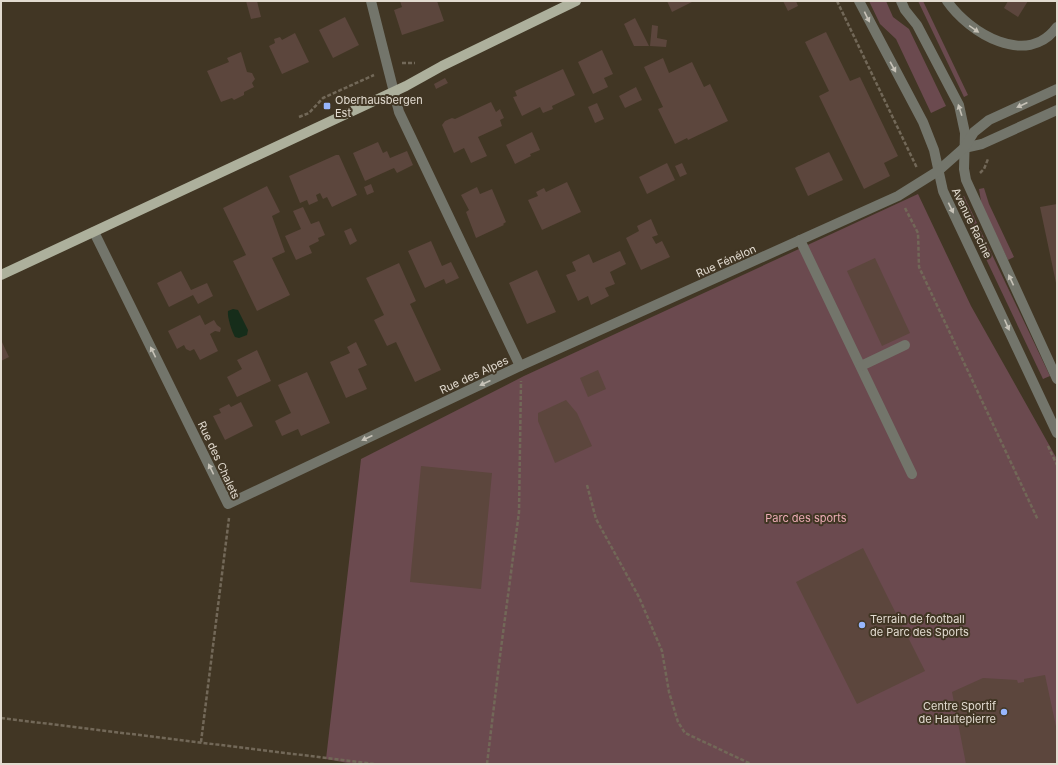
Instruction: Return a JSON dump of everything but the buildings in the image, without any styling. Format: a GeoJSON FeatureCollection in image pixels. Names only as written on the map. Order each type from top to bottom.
{"type":"FeatureCollection","features":[{"type":"Feature","properties":{"kind":"main road"},"geometry":{"type":"LineString","coordinates":[[1,275],[394,91],[576,1]]}},
{"type":"Feature","properties":{"kind":"street","name":"Rue des Alpes"},"geometry":{"type":"LineString","coordinates":[[228,504],[520,366],[399,112],[371,1]]}},
{"type":"Feature","properties":{"kind":"street","name":"Avenue Racine"},"geometry":{"type":"LineString","coordinates":[[859,1],[923,122],[934,150],[943,191],[976,258],[1057,433]]}},
{"type":"Feature","properties":{"kind":"street","name":"Avenue Racine"},"geometry":{"type":"LineString","coordinates":[[901,1],[905,10],[917,25],[959,105],[964,133],[964,169],[968,186],[1057,379]]}},
{"type":"Feature","properties":{"kind":"street"},"geometry":{"type":"LineString","coordinates":[[947,1],[962,19],[974,29],[1000,43],[1025,46],[1035,44],[1045,39],[1057,27]]}},
{"type":"Feature","properties":{"kind":"street"},"geometry":{"type":"LineString","coordinates":[[964,148],[974,132],[989,120],[1057,88]]}},
{"type":"Feature","properties":{"kind":"street"},"geometry":{"type":"LineString","coordinates":[[964,148],[982,144],[1057,110]]}},
{"type":"Feature","properties":{"kind":"street","name":"Rue Fénélon"},"geometry":{"type":"LineString","coordinates":[[520,366],[898,196],[938,171],[964,148]]}},
{"type":"Feature","properties":{"kind":"street","name":"Rue des Chalets"},"geometry":{"type":"LineString","coordinates":[[94,232],[228,504]]}},
{"type":"Feature","properties":{"kind":"street"},"geometry":{"type":"LineString","coordinates":[[800,240],[912,474]]}},
{"type":"Feature","properties":{"kind":"street"},"geometry":{"type":"LineString","coordinates":[[861,366],[905,345]]}},
{"type":"Feature","properties":{"kind":"path"},"geometry":{"type":"LineString","coordinates":[[836,1],[923,181]]}},
{"type":"Feature","properties":{"kind":"path"},"geometry":{"type":"LineString","coordinates":[[294,120],[309,113],[323,98],[399,62],[416,63]]}},
{"type":"Feature","properties":{"kind":"path"},"geometry":{"type":"LineString","coordinates":[[898,196],[918,233],[919,267],[1038,520]]}},
{"type":"Feature","properties":{"kind":"path"},"geometry":{"type":"LineString","coordinates":[[488,764],[500,656],[519,512],[522,384],[520,366]]}},
{"type":"Feature","properties":{"kind":"path"},"geometry":{"type":"LineString","coordinates":[[587,485],[596,519],[639,597],[662,651],[669,692],[678,722],[685,733],[690,736],[751,764]]}},
{"type":"Feature","properties":{"kind":"path","name":"Rue des Chalets"},"geometry":{"type":"LineString","coordinates":[[201,742],[229,520],[228,504]]}},
{"type":"Feature","properties":{"kind":"path"},"geometry":{"type":"LineString","coordinates":[[1,718],[375,764]]}},
{"type":"Feature","properties":{"kind":"green space"},"geometry":{"type":"Polygon","coordinates":[[[869,1],[886,1],[893,17],[909,29],[946,106],[931,113],[896,39],[880,24],[869,1]]]}},
{"type":"Feature","properties":{"kind":"green space"},"geometry":{"type":"Polygon","coordinates":[[[918,1],[923,1],[968,95],[964,97],[918,1]]]}},
{"type":"Feature","properties":{"kind":"green space"},"geometry":{"type":"Polygon","coordinates":[[[984,188],[989,204],[1014,257],[1008,260],[982,207],[979,189],[984,188]]]}},
{"type":"Feature","properties":{"kind":"green space","name":"Parc des sports"},"geometry":{"type":"Polygon","coordinates":[[[918,194],[971,306],[1057,459],[1057,764],[353,764],[326,759],[361,459],[524,376],[918,194]]]}},
{"type":"Feature","properties":{"kind":"green space"},"geometry":{"type":"Polygon","coordinates":[[[964,196],[1050,376],[1043,379],[958,200],[964,196]]]}},
{"type":"Feature","properties":{"kind":"shaded area"},"geometry":{"type":"Polygon","coordinates":[[[233,309],[238,310],[248,330],[247,335],[239,338],[235,337],[229,321],[228,311],[233,309]]]}},
{"type":"Feature","properties":{"kind":"place","name":"Oberhausbergen Est"},"geometry":{"type":"Point","coordinates":[327,106]}},
{"type":"Feature","properties":{"kind":"place","name":"Terrain de football de Parc des Sports"},"geometry":{"type":"Point","coordinates":[862,625]}},
{"type":"Feature","properties":{"kind":"place","name":"Centre Sportif de Hautepierre"},"geometry":{"type":"Point","coordinates":[1004,712]}}]}
